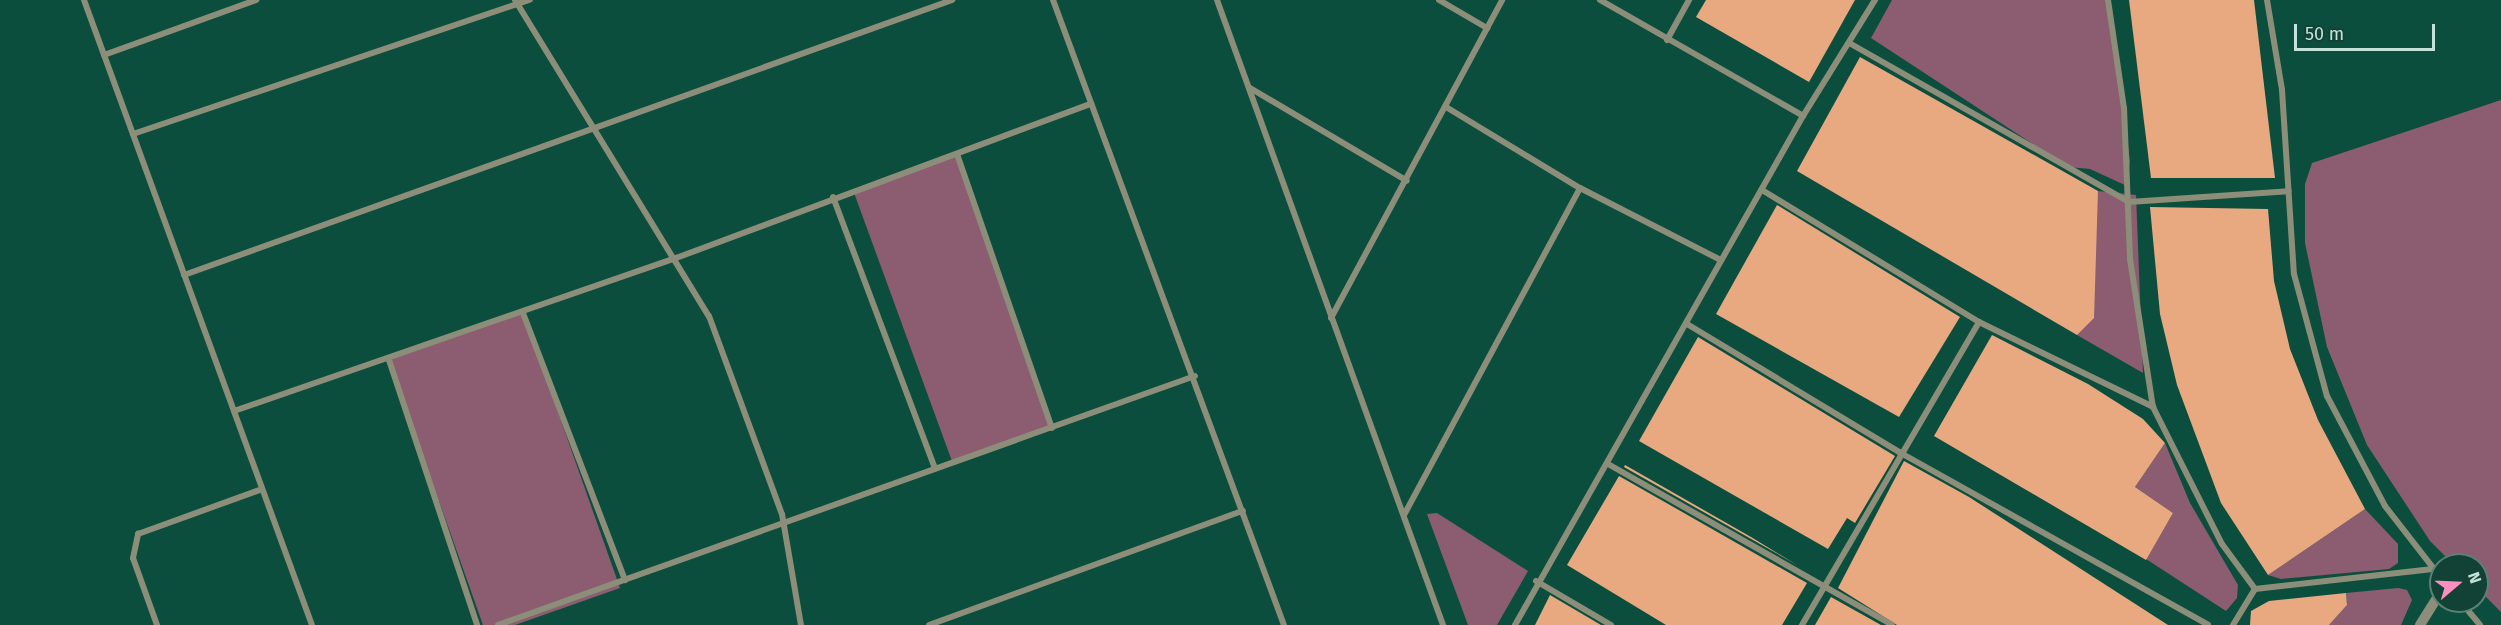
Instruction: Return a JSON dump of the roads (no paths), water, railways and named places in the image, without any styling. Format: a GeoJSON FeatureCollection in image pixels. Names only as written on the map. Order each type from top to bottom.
{"type":"FeatureCollection","features":[{"type":"Feature","properties":{"kind":"street"},"geometry":{"type":"LineString","coordinates":[[84,0],[312,625]]}},
{"type":"Feature","properties":{"kind":"street"},"geometry":{"type":"LineString","coordinates":[[104,55],[256,0]]}},
{"type":"Feature","properties":{"kind":"street"},"geometry":{"type":"LineString","coordinates":[[133,134],[516,2],[530,0]]}},
{"type":"Feature","properties":{"kind":"street"},"geometry":{"type":"LineString","coordinates":[[184,275],[952,0]]}},
{"type":"Feature","properties":{"kind":"street"},"geometry":{"type":"LineString","coordinates":[[1053,0],[1195,376],[1284,625]]}},
{"type":"Feature","properties":{"kind":"street"},"geometry":{"type":"LineString","coordinates":[[1217,0],[1443,625]]}},
{"type":"Feature","properties":{"kind":"street"},"geometry":{"type":"LineString","coordinates":[[1438,0],[1487,28]]}},
{"type":"Feature","properties":{"kind":"street"},"geometry":{"type":"LineString","coordinates":[[1331,318],[1407,181],[1502,0]]}},
{"type":"Feature","properties":{"kind":"street"},"geometry":{"type":"LineString","coordinates":[[1600,0],[1803,116]]}},
{"type":"Feature","properties":{"kind":"street"},"geometry":{"type":"LineString","coordinates":[[1667,40],[1689,0]]}},
{"type":"Feature","properties":{"kind":"street"},"geometry":{"type":"LineString","coordinates":[[1515,625],[1536,581],[1608,464],[1803,116],[1851,44],[1875,0]]}},
{"type":"Feature","properties":{"kind":"street"},"geometry":{"type":"LineString","coordinates":[[2108,0],[2124,108],[2130,259],[2153,407],[2222,544],[2255,589]]}},
{"type":"Feature","properties":{"kind":"street"},"geometry":{"type":"LineString","coordinates":[[2267,0],[2282,90],[2294,274],[2326,396],[2385,506],[2429,564]]}},
{"type":"Feature","properties":{"kind":"street"},"geometry":{"type":"LineString","coordinates":[[516,2],[676,258],[732,369],[782,524],[801,625]]}},
{"type":"Feature","properties":{"kind":"street"},"geometry":{"type":"LineString","coordinates":[[1851,44],[2129,202],[2289,190]]}},
{"type":"Feature","properties":{"kind":"street"},"geometry":{"type":"LineString","coordinates":[[1250,88],[1407,181]]}},
{"type":"Feature","properties":{"kind":"street"},"geometry":{"type":"LineString","coordinates":[[234,411],[523,313],[676,258],[833,196],[957,154],[1091,104]]}},
{"type":"Feature","properties":{"kind":"street"},"geometry":{"type":"LineString","coordinates":[[1446,107],[1580,188],[1721,260]]}},
{"type":"Feature","properties":{"kind":"street"},"geometry":{"type":"LineString","coordinates":[[957,154],[1052,428]]}},
{"type":"Feature","properties":{"kind":"street"},"geometry":{"type":"LineString","coordinates":[[1404,515],[1580,188]]}},
{"type":"Feature","properties":{"kind":"street"},"geometry":{"type":"LineString","coordinates":[[1762,190],[1979,322],[2153,407]]}},
{"type":"Feature","properties":{"kind":"street"},"geometry":{"type":"LineString","coordinates":[[833,196],[935,469]]}},
{"type":"Feature","properties":{"kind":"street"},"geometry":{"type":"LineString","coordinates":[[523,313],[625,580]]}},
{"type":"Feature","properties":{"kind":"street"},"geometry":{"type":"LineString","coordinates":[[1802,625],[1899,452],[1979,322]]}},
{"type":"Feature","properties":{"kind":"street"},"geometry":{"type":"LineString","coordinates":[[1688,324],[1899,452],[2208,625]]}},
{"type":"Feature","properties":{"kind":"street"},"geometry":{"type":"LineString","coordinates":[[389,360],[477,625]]}},
{"type":"Feature","properties":{"kind":"street"},"geometry":{"type":"LineString","coordinates":[[498,625],[1195,376]]}},
{"type":"Feature","properties":{"kind":"street"},"geometry":{"type":"LineString","coordinates":[[1608,464],[1892,625]]}},
{"type":"Feature","properties":{"kind":"street"},"geometry":{"type":"LineString","coordinates":[[158,625],[133,558],[138,534],[262,489]]}},
{"type":"Feature","properties":{"kind":"street"},"geometry":{"type":"LineString","coordinates":[[929,625],[943,623],[1243,511]]}},
{"type":"Feature","properties":{"kind":"street"},"geometry":{"type":"LineString","coordinates":[[2255,589],[2429,569]]}},
{"type":"Feature","properties":{"kind":"street"},"geometry":{"type":"LineString","coordinates":[[1536,581],[1611,625]]}},
{"type":"Feature","properties":{"kind":"street"},"geometry":{"type":"LineString","coordinates":[[2233,625],[2255,589]]}},
{"type":"Feature","properties":{"kind":"street"},"geometry":{"type":"LineString","coordinates":[[2420,625],[2429,610]]}},
{"type":"Feature","properties":{"kind":"street"},"geometry":{"type":"LineString","coordinates":[[2470,613],[2480,625]]}}]}
